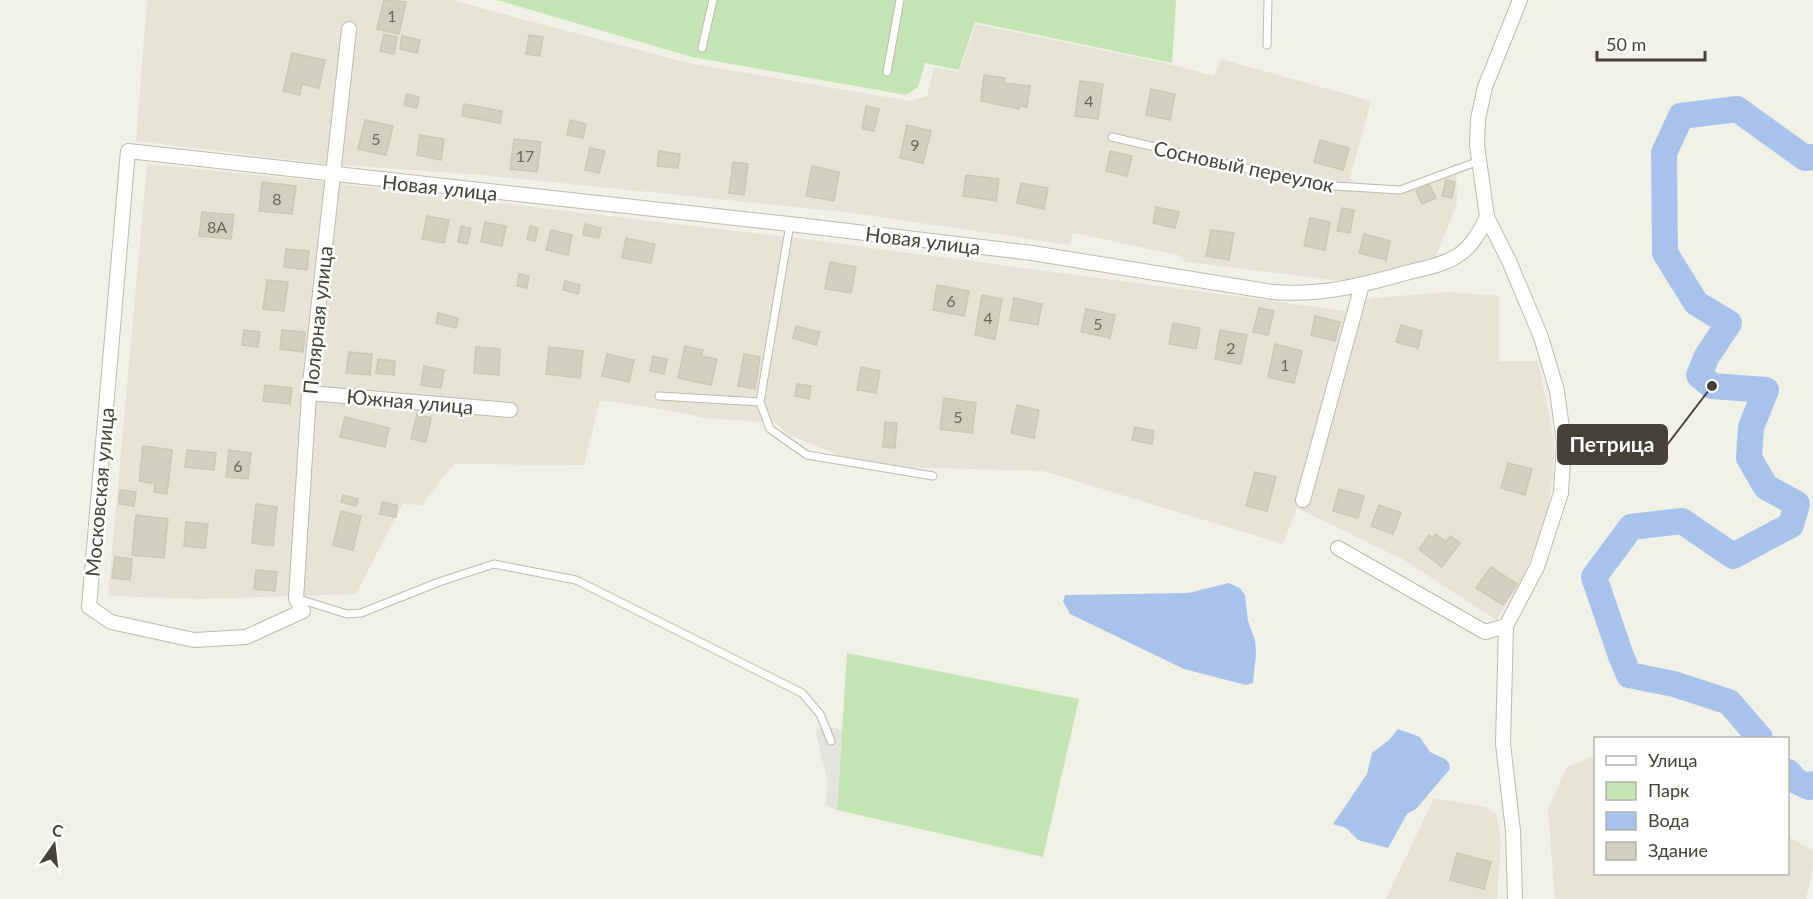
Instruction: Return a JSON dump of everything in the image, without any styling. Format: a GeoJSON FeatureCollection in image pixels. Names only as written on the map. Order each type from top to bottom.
{"type":"FeatureCollection","features":[{"type":"Feature","properties":{"kind":"street"},"geometry":{"type":"LineString","coordinates":[[1515,899],[1513,831],[1503,744],[1506,626],[1537,567],[1561,493],[1564,443],[1557,391],[1541,337],[1488,217],[1479,161],[1478,119],[1485,87],[1520,0]]}},
{"type":"Feature","properties":{"kind":"street","name":"Полярная улица"},"geometry":{"type":"LineString","coordinates":[[300,605],[309,393],[349,29]]}},
{"type":"Feature","properties":{"kind":"street","name":"Новая улица"},"geometry":{"type":"LineString","coordinates":[[128,151],[1032,253],[1273,292],[1298,294],[1362,285],[1440,264],[1458,256],[1475,240],[1488,217]]}},
{"type":"Feature","properties":{"kind":"street","name":"Московская улица"},"geometry":{"type":"LineString","coordinates":[[128,151],[89,607],[111,622],[194,640],[246,637],[300,605]]}},
{"type":"Feature","properties":{"kind":"street"},"geometry":{"type":"LineString","coordinates":[[1302,500],[1362,285]]}},
{"type":"Feature","properties":{"kind":"street","name":"Южная улица"},"geometry":{"type":"LineString","coordinates":[[309,393],[510,410]]}},
{"type":"Feature","properties":{"kind":"street"},"geometry":{"type":"LineString","coordinates":[[1338,548],[1485,632],[1506,626]]}},
{"type":"Feature","properties":{"kind":"lane"},"geometry":{"type":"LineString","coordinates":[[702,48],[713,0]]}},
{"type":"Feature","properties":{"kind":"lane"},"geometry":{"type":"LineString","coordinates":[[887,72],[900,0]]}},
{"type":"Feature","properties":{"kind":"lane"},"geometry":{"type":"LineString","coordinates":[[1267,45],[1268,0]]}},
{"type":"Feature","properties":{"kind":"lane","name":"Сосновый переулок"},"geometry":{"type":"LineString","coordinates":[[1112,137],[1318,185],[1400,190],[1479,161]]}},
{"type":"Feature","properties":{"kind":"lane"},"geometry":{"type":"LineString","coordinates":[[790,224],[760,402],[770,429],[807,455],[933,476]]}},
{"type":"Feature","properties":{"kind":"lane"},"geometry":{"type":"LineString","coordinates":[[659,396],[760,402]]}},
{"type":"Feature","properties":{"kind":"lane"},"geometry":{"type":"LineString","coordinates":[[300,605],[347,614],[361,613],[439,582],[495,564],[576,580],[802,693],[820,714],[831,741]]}},
{"type":"Feature","properties":{"kind":"shaded area"},"geometry":{"type":"Polygon","coordinates":[[[147,0],[451,0],[688,63],[910,101],[927,96],[934,67],[959,72],[976,24],[1173,65],[1214,76],[1221,59],[1371,101],[1350,178],[1360,188],[1416,186],[1456,163],[1457,203],[1436,257],[1343,281],[1185,262],[1178,255],[1073,233],[1070,245],[845,212],[470,174],[326,164],[136,141],[147,0]]]}},
{"type":"Feature","properties":{"kind":"shaded area"},"geometry":{"type":"Polygon","coordinates":[[[147,164],[315,181],[804,239],[1348,311],[1372,298],[1450,292],[1499,296],[1499,361],[1538,361],[1554,440],[1553,474],[1547,516],[1522,581],[1496,620],[1404,560],[1297,508],[1283,544],[1043,471],[864,466],[787,434],[776,423],[705,418],[600,400],[584,465],[454,464],[421,506],[403,503],[356,594],[200,599],[108,596],[147,164]]]}},
{"type":"Feature","properties":{"kind":"shaded area"},"geometry":{"type":"Polygon","coordinates":[[[829,727],[842,730],[837,810],[825,805],[828,783],[815,729],[829,727]]]}},
{"type":"Feature","properties":{"kind":"shaded area"},"geometry":{"type":"Polygon","coordinates":[[[1594,755],[1594,875],[1789,875],[1789,837],[1813,851],[1813,868],[1806,899],[1555,899],[1548,810],[1567,767],[1594,755]]]}},
{"type":"Feature","properties":{"kind":"shaded area"},"geometry":{"type":"Polygon","coordinates":[[[1434,798],[1486,807],[1496,814],[1501,840],[1497,899],[1386,899],[1434,798]]]}},
{"type":"Feature","properties":{"kind":"green space"},"geometry":{"type":"Polygon","coordinates":[[[497,0],[1176,0],[1172,63],[975,22],[959,70],[925,63],[918,87],[906,95],[692,57],[497,0]]]}},
{"type":"Feature","properties":{"kind":"green space"},"geometry":{"type":"Polygon","coordinates":[[[847,653],[1079,699],[1043,857],[837,810],[847,653]]]}},
{"type":"Feature","properties":{"kind":"water"},"geometry":{"type":"Polygon","coordinates":[[[1229,583],[1240,588],[1245,595],[1248,621],[1255,640],[1253,683],[1246,685],[1184,669],[1070,614],[1063,601],[1065,595],[1188,593],[1229,583]]]}},
{"type":"Feature","properties":{"kind":"water"},"geometry":{"type":"Polygon","coordinates":[[[1398,729],[1420,737],[1430,752],[1449,763],[1450,769],[1416,809],[1407,814],[1388,848],[1358,840],[1346,828],[1333,824],[1367,774],[1372,753],[1389,740],[1398,729]]]}},
{"type":"Feature","properties":{"kind":"building"},"geometry":{"type":"Polygon","coordinates":[[[384,0],[406,2],[399,34],[377,29],[384,0]]]}},
{"type":"Feature","properties":{"kind":"building"},"geometry":{"type":"Polygon","coordinates":[[[384,34],[397,37],[394,54],[380,51],[384,34]]]}},
{"type":"Feature","properties":{"kind":"building"},"geometry":{"type":"Polygon","coordinates":[[[529,35],[543,37],[540,56],[526,54],[529,35]]]}},
{"type":"Feature","properties":{"kind":"building"},"geometry":{"type":"Polygon","coordinates":[[[402,36],[420,40],[417,53],[400,49],[402,36]]]}},
{"type":"Feature","properties":{"kind":"building"},"geometry":{"type":"Polygon","coordinates":[[[292,53],[325,60],[319,88],[302,84],[300,95],[283,91],[292,53]]]}},
{"type":"Feature","properties":{"kind":"building"},"geometry":{"type":"Polygon","coordinates":[[[984,75],[1005,78],[1004,83],[1030,86],[1027,107],[1019,106],[1019,109],[981,101],[984,75]]]}},
{"type":"Feature","properties":{"kind":"building"},"geometry":{"type":"Polygon","coordinates":[[[1080,81],[1103,84],[1098,119],[1075,116],[1080,81]]]}},
{"type":"Feature","properties":{"kind":"building"},"geometry":{"type":"Polygon","coordinates":[[[1151,89],[1175,94],[1170,120],[1146,115],[1151,89]]]}},
{"type":"Feature","properties":{"kind":"building"},"geometry":{"type":"Polygon","coordinates":[[[407,94],[419,97],[417,108],[404,105],[407,94]]]}},
{"type":"Feature","properties":{"kind":"building"},"geometry":{"type":"Polygon","coordinates":[[[464,104],[502,111],[500,123],[462,116],[464,104]]]}},
{"type":"Feature","properties":{"kind":"building"},"geometry":{"type":"Polygon","coordinates":[[[866,106],[879,109],[874,131],[862,129],[866,106]]]}},
{"type":"Feature","properties":{"kind":"building"},"geometry":{"type":"Polygon","coordinates":[[[365,120],[393,126],[386,155],[358,149],[365,120]]]}},
{"type":"Feature","properties":{"kind":"building"},"geometry":{"type":"Polygon","coordinates":[[[570,120],[586,124],[583,138],[567,135],[570,120]]]}},
{"type":"Feature","properties":{"kind":"building"},"geometry":{"type":"Polygon","coordinates":[[[907,125],[931,131],[923,163],[900,158],[907,125]]]}},
{"type":"Feature","properties":{"kind":"building"},"geometry":{"type":"Polygon","coordinates":[[[420,135],[444,139],[441,160],[417,155],[420,135]]]}},
{"type":"Feature","properties":{"kind":"building"},"geometry":{"type":"Polygon","coordinates":[[[514,139],[541,142],[537,172],[510,169],[514,139]]]}},
{"type":"Feature","properties":{"kind":"building"},"geometry":{"type":"Polygon","coordinates":[[[1320,140],[1349,148],[1343,170],[1314,162],[1320,140]]]}},
{"type":"Feature","properties":{"kind":"building"},"geometry":{"type":"Polygon","coordinates":[[[590,148],[605,151],[599,173],[585,170],[590,148]]]}},
{"type":"Feature","properties":{"kind":"building"},"geometry":{"type":"Polygon","coordinates":[[[659,151],[680,154],[678,168],[657,166],[659,151]]]}},
{"type":"Feature","properties":{"kind":"building"},"geometry":{"type":"Polygon","coordinates":[[[1110,151],[1132,156],[1127,176],[1106,171],[1110,151]]]}},
{"type":"Feature","properties":{"kind":"building"},"geometry":{"type":"Polygon","coordinates":[[[733,162],[748,164],[744,195],[729,193],[733,162]]]}},
{"type":"Feature","properties":{"kind":"building"},"geometry":{"type":"Polygon","coordinates":[[[812,166],[839,172],[834,201],[806,196],[812,166]]]}},
{"type":"Feature","properties":{"kind":"building"},"geometry":{"type":"Polygon","coordinates":[[[966,175],[999,179],[996,201],[963,196],[966,175]]]}},
{"type":"Feature","properties":{"kind":"building"},"geometry":{"type":"Polygon","coordinates":[[[1446,180],[1455,182],[1452,198],[1442,196],[1446,180]]]}},
{"type":"Feature","properties":{"kind":"building"},"geometry":{"type":"Polygon","coordinates":[[[262,182],[296,186],[292,214],[259,211],[262,182]]]}},
{"type":"Feature","properties":{"kind":"building"},"geometry":{"type":"Polygon","coordinates":[[[1021,183],[1048,188],[1044,209],[1017,203],[1021,183]]]}},
{"type":"Feature","properties":{"kind":"building"},"geometry":{"type":"Polygon","coordinates":[[[1429,184],[1436,198],[1422,204],[1416,191],[1429,184]]]}},
{"type":"Feature","properties":{"kind":"building"},"geometry":{"type":"Polygon","coordinates":[[[1156,207],[1179,212],[1175,228],[1153,223],[1156,207]]]}},
{"type":"Feature","properties":{"kind":"building"},"geometry":{"type":"Polygon","coordinates":[[[1342,208],[1354,210],[1350,233],[1337,231],[1342,208]]]}},
{"type":"Feature","properties":{"kind":"building"},"geometry":{"type":"Polygon","coordinates":[[[202,212],[234,215],[231,239],[199,236],[202,212]]]}},
{"type":"Feature","properties":{"kind":"building"},"geometry":{"type":"Polygon","coordinates":[[[427,216],[449,220],[444,243],[422,239],[427,216]]]}},
{"type":"Feature","properties":{"kind":"building"},"geometry":{"type":"Polygon","coordinates":[[[1310,218],[1330,222],[1325,250],[1304,246],[1310,218]]]}},
{"type":"Feature","properties":{"kind":"building"},"geometry":{"type":"Polygon","coordinates":[[[485,222],[506,226],[502,246],[481,242],[485,222]]]}},
{"type":"Feature","properties":{"kind":"building"},"geometry":{"type":"Polygon","coordinates":[[[585,224],[601,228],[599,238],[583,235],[585,224]]]}},
{"type":"Feature","properties":{"kind":"building"},"geometry":{"type":"Polygon","coordinates":[[[461,226],[471,228],[467,244],[458,242],[461,226]]]}},
{"type":"Feature","properties":{"kind":"building"},"geometry":{"type":"Polygon","coordinates":[[[530,226],[538,228],[535,241],[527,239],[530,226]]]}},
{"type":"Feature","properties":{"kind":"building"},"geometry":{"type":"Polygon","coordinates":[[[551,230],[572,235],[568,255],[546,250],[551,230]]]}},
{"type":"Feature","properties":{"kind":"building"},"geometry":{"type":"Polygon","coordinates":[[[1211,230],[1234,233],[1229,260],[1206,256],[1211,230]]]}},
{"type":"Feature","properties":{"kind":"building"},"geometry":{"type":"Polygon","coordinates":[[[1364,234],[1390,241],[1386,260],[1359,253],[1364,234]]]}},
{"type":"Feature","properties":{"kind":"building"},"geometry":{"type":"Polygon","coordinates":[[[626,238],[655,244],[651,263],[622,258],[626,238]]]}},
{"type":"Feature","properties":{"kind":"building"},"geometry":{"type":"Polygon","coordinates":[[[286,249],[309,251],[307,270],[284,267],[286,249]]]}},
{"type":"Feature","properties":{"kind":"building"},"geometry":{"type":"Polygon","coordinates":[[[830,262],[856,267],[851,293],[825,289],[830,262]]]}},
{"type":"Feature","properties":{"kind":"building"},"geometry":{"type":"Polygon","coordinates":[[[519,274],[529,276],[527,288],[517,286],[519,274]]]}},
{"type":"Feature","properties":{"kind":"building"},"geometry":{"type":"Polygon","coordinates":[[[267,280],[288,282],[284,311],[263,309],[267,280]]]}},
{"type":"Feature","properties":{"kind":"building"},"geometry":{"type":"Polygon","coordinates":[[[565,281],[580,285],[578,294],[563,290],[565,281]]]}},
{"type":"Feature","properties":{"kind":"building"},"geometry":{"type":"Polygon","coordinates":[[[937,285],[969,291],[964,316],[933,310],[937,285]]]}},
{"type":"Feature","properties":{"kind":"building"},"geometry":{"type":"Polygon","coordinates":[[[982,295],[1002,299],[995,339],[975,335],[982,295]]]}},
{"type":"Feature","properties":{"kind":"building"},"geometry":{"type":"Polygon","coordinates":[[[1014,298],[1042,304],[1038,325],[1010,320],[1014,298]]]}},
{"type":"Feature","properties":{"kind":"building"},"geometry":{"type":"Polygon","coordinates":[[[1259,308],[1274,311],[1268,335],[1253,332],[1259,308]]]}},
{"type":"Feature","properties":{"kind":"building"},"geometry":{"type":"Polygon","coordinates":[[[1086,309],[1115,315],[1110,338],[1081,332],[1086,309]]]}},
{"type":"Feature","properties":{"kind":"building"},"geometry":{"type":"Polygon","coordinates":[[[438,313],[458,318],[456,328],[436,323],[438,313]]]}},
{"type":"Feature","properties":{"kind":"building"},"geometry":{"type":"Polygon","coordinates":[[[1315,316],[1340,322],[1335,341],[1311,335],[1315,316]]]}},
{"type":"Feature","properties":{"kind":"building"},"geometry":{"type":"Polygon","coordinates":[[[1173,323],[1200,328],[1196,349],[1169,344],[1173,323]]]}},
{"type":"Feature","properties":{"kind":"building"},"geometry":{"type":"Polygon","coordinates":[[[1401,325],[1422,331],[1418,348],[1396,342],[1401,325]]]}},
{"type":"Feature","properties":{"kind":"building"},"geometry":{"type":"Polygon","coordinates":[[[796,326],[820,332],[816,345],[793,338],[796,326]]]}},
{"type":"Feature","properties":{"kind":"building"},"geometry":{"type":"Polygon","coordinates":[[[244,330],[260,332],[258,347],[242,345],[244,330]]]}},
{"type":"Feature","properties":{"kind":"building"},"geometry":{"type":"Polygon","coordinates":[[[282,330],[305,332],[303,352],[280,349],[282,330]]]}},
{"type":"Feature","properties":{"kind":"building"},"geometry":{"type":"Polygon","coordinates":[[[1220,330],[1247,335],[1241,364],[1215,359],[1220,330]]]}},
{"type":"Feature","properties":{"kind":"building"},"geometry":{"type":"Polygon","coordinates":[[[1275,344],[1302,351],[1294,383],[1268,377],[1275,344]]]}},
{"type":"Feature","properties":{"kind":"building"},"geometry":{"type":"Polygon","coordinates":[[[685,346],[703,350],[701,356],[717,359],[711,385],[678,378],[685,346]]]}},
{"type":"Feature","properties":{"kind":"building"},"geometry":{"type":"Polygon","coordinates":[[[476,347],[500,349],[499,375],[474,373],[476,347]]]}},
{"type":"Feature","properties":{"kind":"building"},"geometry":{"type":"Polygon","coordinates":[[[549,347],[583,351],[580,378],[546,374],[549,347]]]}},
{"type":"Feature","properties":{"kind":"building"},"geometry":{"type":"Polygon","coordinates":[[[349,352],[372,354],[370,375],[346,373],[349,352]]]}},
{"type":"Feature","properties":{"kind":"building"},"geometry":{"type":"Polygon","coordinates":[[[607,354],[634,360],[629,382],[602,376],[607,354]]]}},
{"type":"Feature","properties":{"kind":"building"},"geometry":{"type":"Polygon","coordinates":[[[744,354],[760,357],[755,389],[738,386],[744,354]]]}},
{"type":"Feature","properties":{"kind":"building"},"geometry":{"type":"Polygon","coordinates":[[[653,356],[667,359],[664,374],[650,371],[653,356]]]}},
{"type":"Feature","properties":{"kind":"building"},"geometry":{"type":"Polygon","coordinates":[[[378,359],[395,361],[394,375],[376,373],[378,359]]]}},
{"type":"Feature","properties":{"kind":"building"},"geometry":{"type":"Polygon","coordinates":[[[424,366],[444,370],[441,388],[421,385],[424,366]]]}},
{"type":"Feature","properties":{"kind":"building"},"geometry":{"type":"Polygon","coordinates":[[[861,367],[880,371],[876,393],[857,390],[861,367]]]}},
{"type":"Feature","properties":{"kind":"building"},"geometry":{"type":"Polygon","coordinates":[[[797,384],[811,386],[809,399],[795,396],[797,384]]]}},
{"type":"Feature","properties":{"kind":"building"},"geometry":{"type":"Polygon","coordinates":[[[265,385],[292,388],[290,404],[263,401],[265,385]]]}},
{"type":"Feature","properties":{"kind":"building"},"geometry":{"type":"Polygon","coordinates":[[[944,398],[976,403],[972,433],[940,429],[944,398]]]}},
{"type":"Feature","properties":{"kind":"building"},"geometry":{"type":"Polygon","coordinates":[[[1017,405],[1039,410],[1034,438],[1011,433],[1017,405]]]}},
{"type":"Feature","properties":{"kind":"building"},"geometry":{"type":"Polygon","coordinates":[[[417,414],[431,418],[426,442],[411,439],[417,414]]]}},
{"type":"Feature","properties":{"kind":"building"},"geometry":{"type":"Polygon","coordinates":[[[345,417],[389,428],[385,447],[340,437],[345,417]]]}},
{"type":"Feature","properties":{"kind":"building"},"geometry":{"type":"Polygon","coordinates":[[[885,422],[897,423],[895,448],[883,447],[885,422]]]}},
{"type":"Feature","properties":{"kind":"building"},"geometry":{"type":"Polygon","coordinates":[[[1135,427],[1154,431],[1152,444],[1132,440],[1135,427]]]}},
{"type":"Feature","properties":{"kind":"building"},"geometry":{"type":"Polygon","coordinates":[[[143,446],[172,450],[167,494],[154,492],[155,484],[139,481],[143,446]]]}},
{"type":"Feature","properties":{"kind":"building"},"geometry":{"type":"Polygon","coordinates":[[[187,450],[216,453],[214,470],[185,467],[187,450]]]}},
{"type":"Feature","properties":{"kind":"building"},"geometry":{"type":"Polygon","coordinates":[[[229,450],[251,453],[248,479],[226,477],[229,450]]]}},
{"type":"Feature","properties":{"kind":"building"},"geometry":{"type":"Polygon","coordinates":[[[1508,463],[1532,469],[1525,495],[1501,488],[1508,463]]]}},
{"type":"Feature","properties":{"kind":"building"},"geometry":{"type":"Polygon","coordinates":[[[1255,472],[1276,477],[1267,511],[1246,506],[1255,472]]]}},
{"type":"Feature","properties":{"kind":"building"},"geometry":{"type":"Polygon","coordinates":[[[1339,489],[1364,496],[1358,518],[1333,511],[1339,489]]]}},
{"type":"Feature","properties":{"kind":"building"},"geometry":{"type":"Polygon","coordinates":[[[120,490],[136,492],[134,506],[119,504],[120,490]]]}},
{"type":"Feature","properties":{"kind":"building"},"geometry":{"type":"Polygon","coordinates":[[[343,495],[358,499],[356,506],[341,502],[343,495]]]}},
{"type":"Feature","properties":{"kind":"building"},"geometry":{"type":"Polygon","coordinates":[[[382,502],[397,505],[396,517],[380,514],[382,502]]]}},
{"type":"Feature","properties":{"kind":"building"},"geometry":{"type":"Polygon","coordinates":[[[256,504],[277,507],[273,546],[252,543],[256,504]]]}},
{"type":"Feature","properties":{"kind":"building"},"geometry":{"type":"Polygon","coordinates":[[[1379,505],[1401,513],[1393,534],[1371,526],[1379,505]]]}},
{"type":"Feature","properties":{"kind":"building"},"geometry":{"type":"Polygon","coordinates":[[[341,511],[361,516],[353,550],[333,545],[341,511]]]}},
{"type":"Feature","properties":{"kind":"building"},"geometry":{"type":"Polygon","coordinates":[[[136,515],[168,519],[164,558],[132,555],[136,515]]]}},
{"type":"Feature","properties":{"kind":"building"},"geometry":{"type":"Polygon","coordinates":[[[186,522],[208,524],[205,548],[184,546],[186,522]]]}},
{"type":"Feature","properties":{"kind":"building"},"geometry":{"type":"Polygon","coordinates":[[[1436,534],[1446,542],[1450,536],[1460,543],[1442,567],[1419,549],[1429,535],[1433,538],[1436,534]]]}},
{"type":"Feature","properties":{"kind":"building"},"geometry":{"type":"Polygon","coordinates":[[[115,557],[132,559],[130,580],[112,578],[115,557]]]}},
{"type":"Feature","properties":{"kind":"building"},"geometry":{"type":"Polygon","coordinates":[[[1491,567],[1517,584],[1503,605],[1476,588],[1491,567]]]}},
{"type":"Feature","properties":{"kind":"building"},"geometry":{"type":"Polygon","coordinates":[[[256,570],[277,572],[275,591],[254,589],[256,570]]]}},
{"type":"Feature","properties":{"kind":"building"},"geometry":{"type":"Polygon","coordinates":[[[1457,853],[1491,862],[1484,889],[1450,880],[1457,853]]]}},
{"type":"Feature","properties":{"kind":"waterway"},"geometry":{"type":"LineString","coordinates":[[1759,737],[1729,702],[1674,684],[1629,675],[1594,577],[1631,527],[1682,521],[1733,556],[1791,525],[1797,504],[1766,487],[1749,458],[1751,427],[1766,390],[1712,386],[1699,375],[1707,356],[1729,323],[1696,303],[1665,253],[1664,153],[1681,116],[1737,109],[1805,158],[1813,157]]}},
{"type":"Feature","properties":{"kind":"waterway"},"geometry":{"type":"LineString","coordinates":[[1789,773],[1796,781],[1809,787],[1813,784]]}},
{"type":"Feature","properties":{"kind":"place","name":"Петрица"},"geometry":{"type":"Point","coordinates":[1712,386]}}]}
